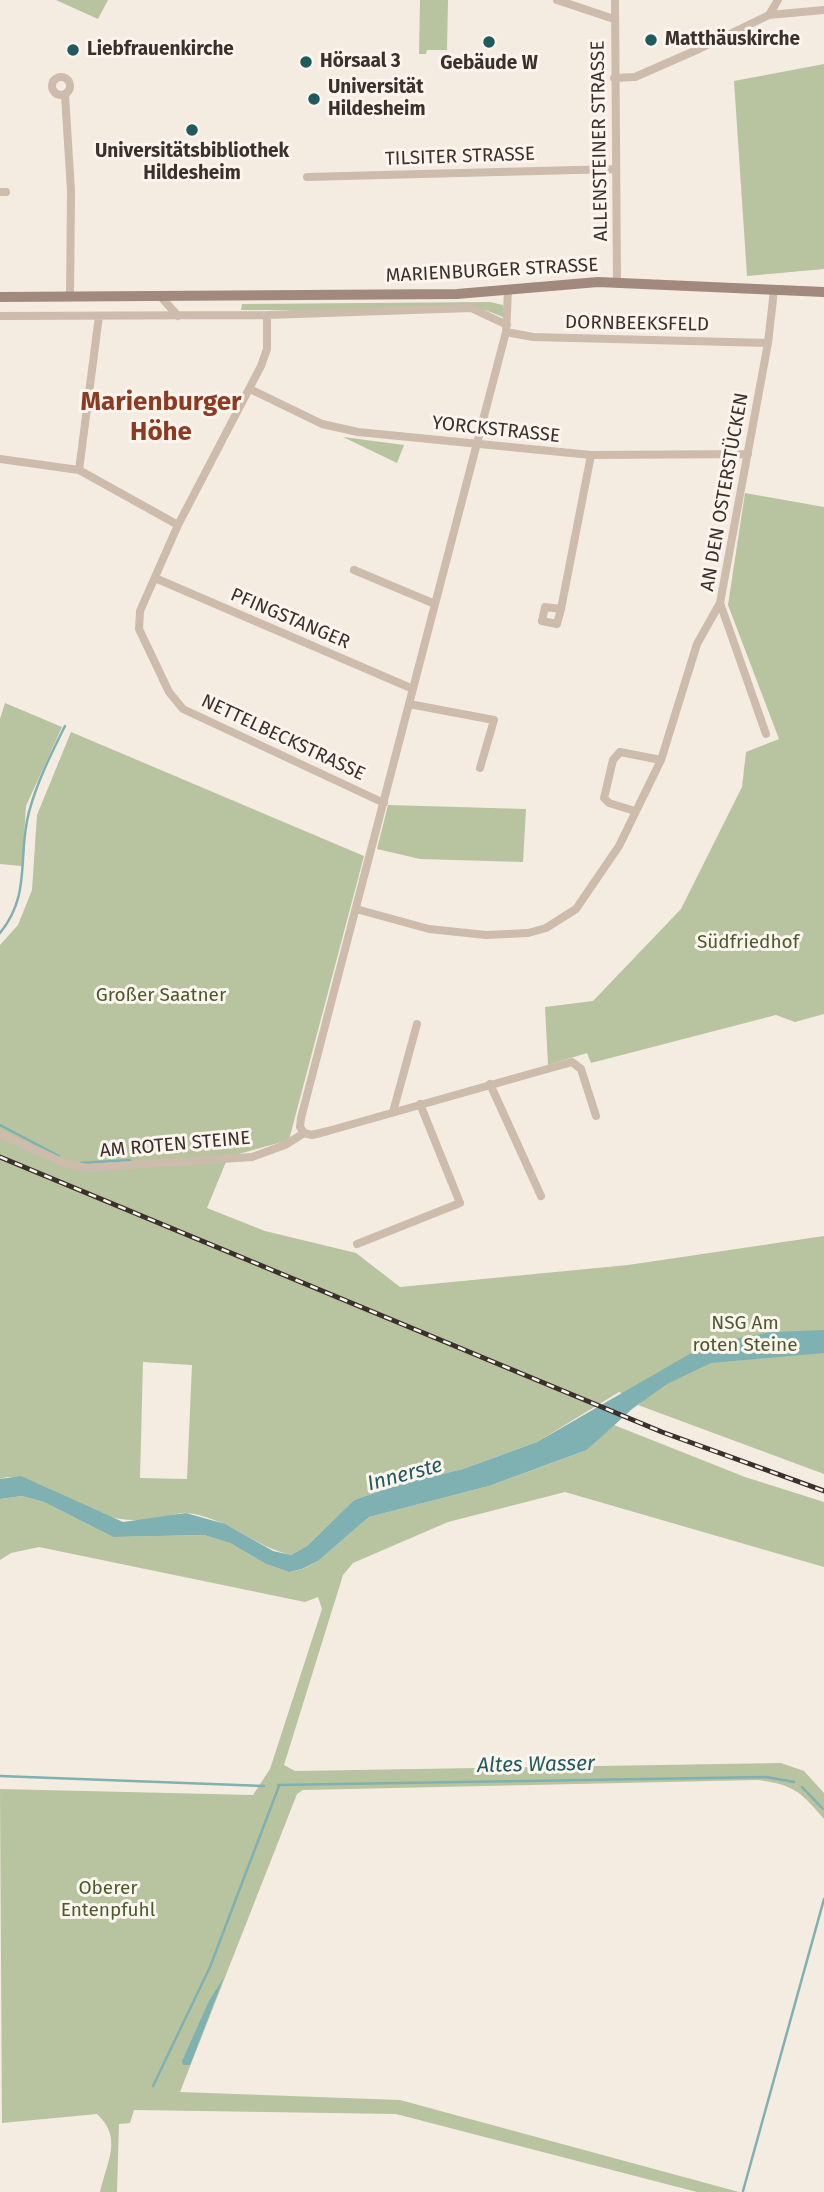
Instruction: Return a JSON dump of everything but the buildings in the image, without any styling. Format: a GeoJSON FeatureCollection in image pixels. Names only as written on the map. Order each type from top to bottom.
{"type":"FeatureCollection","features":[{"type":"Feature","properties":{"kind":"main road","name":"MARIENBURGER STRASSE"},"geometry":{"type":"LineString","coordinates":[[0,297],[509,291],[575,283],[617,282],[824,292]]}},
{"type":"Feature","properties":{"kind":"street"},"geometry":{"type":"LineString","coordinates":[[558,0],[614,19]]}},
{"type":"Feature","properties":{"kind":"street","name":"ALLENSTEINER STRASSE"},"geometry":{"type":"LineString","coordinates":[[615,0],[614,169],[617,282]]}},
{"type":"Feature","properties":{"kind":"street"},"geometry":{"type":"LineString","coordinates":[[769,15],[778,0]]}},
{"type":"Feature","properties":{"kind":"street"},"geometry":{"type":"LineString","coordinates":[[614,78],[635,78],[769,15],[824,10]]}},
{"type":"Feature","properties":{"kind":"street"},"geometry":{"type":"LineString","coordinates":[[65,95],[71,185],[70,297]]}},
{"type":"Feature","properties":{"kind":"street","name":"TILSITER STRASSE"},"geometry":{"type":"LineString","coordinates":[[307,177],[614,169]]}},
{"type":"Feature","properties":{"kind":"street","name":"AN DEN OSTERSTÜCKEN"},"geometry":{"type":"LineString","coordinates":[[766,734],[720,603],[768,343],[774,290]]}},
{"type":"Feature","properties":{"kind":"street"},"geometry":{"type":"LineString","coordinates":[[304,1133],[300,1127],[301,1118],[507,328],[509,291]]}},
{"type":"Feature","properties":{"kind":"street"},"geometry":{"type":"LineString","coordinates":[[161,297],[178,316]]}},
{"type":"Feature","properties":{"kind":"street","name":"MARIENBURGER STRASSE"},"geometry":{"type":"LineString","coordinates":[[0,316],[267,315],[471,308],[507,328]]}},
{"type":"Feature","properties":{"kind":"street"},"geometry":{"type":"LineString","coordinates":[[155,578],[178,525],[250,389],[267,349],[267,315]]}},
{"type":"Feature","properties":{"kind":"street"},"geometry":{"type":"LineString","coordinates":[[79,470],[99,316]]}},
{"type":"Feature","properties":{"kind":"street","name":"DORNBEEKSFELD"},"geometry":{"type":"LineString","coordinates":[[507,328],[533,337],[768,343]]}},
{"type":"Feature","properties":{"kind":"street","name":"YORCKSTRASSE"},"geometry":{"type":"LineString","coordinates":[[250,389],[322,424],[358,432],[591,455],[748,454]]}},
{"type":"Feature","properties":{"kind":"street"},"geometry":{"type":"LineString","coordinates":[[561,609],[591,455]]}},
{"type":"Feature","properties":{"kind":"street"},"geometry":{"type":"LineString","coordinates":[[0,459],[79,470],[178,525]]}},
{"type":"Feature","properties":{"kind":"street"},"geometry":{"type":"LineString","coordinates":[[354,570],[435,604]]}},
{"type":"Feature","properties":{"kind":"street","name":"NETTELBECKSTRASSE"},"geometry":{"type":"LineString","coordinates":[[155,578],[138,620],[139,629],[169,692],[183,709],[384,803]]}},
{"type":"Feature","properties":{"kind":"street","name":"PFINGSTANGER"},"geometry":{"type":"LineString","coordinates":[[155,578],[413,689]]}},
{"type":"Feature","properties":{"kind":"street"},"geometry":{"type":"LineString","coordinates":[[356,909],[445,932],[486,934],[528,933],[546,928],[569,914],[589,893],[619,846],[661,760],[697,644],[720,603]]}},
{"type":"Feature","properties":{"kind":"street"},"geometry":{"type":"LineString","coordinates":[[409,704],[494,720],[480,768]]}},
{"type":"Feature","properties":{"kind":"street"},"geometry":{"type":"LineString","coordinates":[[635,811],[609,803],[604,797],[613,760],[620,752],[629,752],[661,760]]}},
{"type":"Feature","properties":{"kind":"street"},"geometry":{"type":"LineString","coordinates":[[393,1112],[417,1024]]}},
{"type":"Feature","properties":{"kind":"street","name":"AM ROTEN STEINE"},"geometry":{"type":"LineString","coordinates":[[0,1134],[64,1163],[86,1168],[251,1157],[285,1145],[304,1133],[320,1133],[572,1062],[581,1069],[596,1116]]}},
{"type":"Feature","properties":{"kind":"street"},"geometry":{"type":"LineString","coordinates":[[490,1084],[541,1196]]}},
{"type":"Feature","properties":{"kind":"street"},"geometry":{"type":"LineString","coordinates":[[357,1244],[460,1203],[420,1104]]}},
{"type":"Feature","properties":{"kind":"green space"},"geometry":{"type":"Polygon","coordinates":[[[56,0],[108,0],[98,19],[56,0]]]}},
{"type":"Feature","properties":{"kind":"green space"},"geometry":{"type":"Polygon","coordinates":[[[420,0],[448,0],[447,50],[427,50],[426,54],[419,54],[420,0]]]}},
{"type":"Feature","properties":{"kind":"green space"},"geometry":{"type":"Polygon","coordinates":[[[824,64],[824,269],[747,276],[734,81],[824,64]]]}},
{"type":"Feature","properties":{"kind":"green space"},"geometry":{"type":"Polygon","coordinates":[[[490,302],[503,305],[503,317],[485,310],[241,310],[242,304],[490,302]]]}},
{"type":"Feature","properties":{"kind":"green space"},"geometry":{"type":"Polygon","coordinates":[[[343,437],[404,445],[397,463],[343,437]]]}},
{"type":"Feature","properties":{"kind":"green space","name":"Südfriedhof"},"geometry":{"type":"Polygon","coordinates":[[[745,493],[824,507],[824,1014],[795,1022],[776,1015],[591,1063],[587,1053],[548,1065],[545,1007],[593,1001],[681,909],[742,787],[746,752],[779,739],[728,605],[745,493]]]}},
{"type":"Feature","properties":{"kind":"green space"},"geometry":{"type":"Polygon","coordinates":[[[5,703],[62,727],[26,806],[22,866],[0,864],[0,719],[5,703]]]}},
{"type":"Feature","properties":{"kind":"green space"},"geometry":{"type":"Polygon","coordinates":[[[71,732],[364,856],[289,1140],[228,1157],[207,1208],[265,1231],[356,1253],[400,1287],[628,1265],[824,1236],[824,1474],[638,1405],[641,1403],[619,1392],[537,1442],[463,1469],[401,1484],[354,1500],[307,1546],[291,1555],[201,1516],[184,1513],[149,1519],[122,1519],[84,1507],[31,1481],[9,1477],[0,1479],[0,945],[18,925],[32,890],[37,815],[71,732]],[[143,1362],[140,1478],[187,1479],[192,1365],[143,1362]]]}},
{"type":"Feature","properties":{"kind":"green space"},"geometry":{"type":"Polygon","coordinates":[[[388,805],[526,809],[523,862],[420,859],[377,849],[388,805]]]}},
{"type":"Feature","properties":{"kind":"green space","name":"Oberer Entenpfuhl"},"geometry":{"type":"Polygon","coordinates":[[[614,1425],[745,1477],[824,1502],[824,1567],[565,1492],[448,1522],[353,1563],[343,1575],[284,1765],[295,1771],[781,1763],[804,1771],[824,1793],[824,1819],[796,1791],[780,1784],[758,1780],[303,1790],[297,1794],[180,2092],[400,2100],[739,2192],[697,2192],[396,2114],[134,2110],[130,2123],[119,2124],[117,2192],[100,2192],[111,2141],[105,2123],[97,2114],[2,2123],[0,1789],[253,1795],[270,1769],[322,1609],[318,1597],[305,1602],[39,1547],[11,1553],[0,1560],[0,1499],[22,1496],[44,1502],[113,1537],[204,1535],[230,1543],[266,1564],[289,1572],[303,1569],[318,1561],[369,1517],[489,1486],[587,1450],[614,1425]]]}},
{"type":"Feature","properties":{"kind":"water"},"geometry":{"type":"Polygon","coordinates":[[[824,1330],[824,1353],[711,1363],[667,1384],[632,1409],[587,1450],[489,1486],[369,1517],[318,1561],[289,1572],[266,1564],[230,1543],[204,1535],[113,1537],[44,1502],[22,1496],[0,1499],[0,1479],[21,1476],[123,1522],[186,1513],[225,1524],[273,1551],[291,1555],[307,1546],[354,1500],[401,1484],[463,1469],[537,1442],[707,1344],[772,1332],[824,1330]]]}},
{"type":"Feature","properties":{"kind":"water"},"geometry":{"type":"Polygon","coordinates":[[[224,1977],[190,2065],[183,2065],[182,2061],[209,2001],[224,1977]]]}},
{"type":"Feature","properties":{"kind":"waterway"},"geometry":{"type":"LineString","coordinates":[[0,933],[10,918],[20,889],[26,828],[32,801],[65,726]]}},
{"type":"Feature","properties":{"kind":"waterway"},"geometry":{"type":"LineString","coordinates":[[0,1125],[59,1156]]}},
{"type":"Feature","properties":{"kind":"waterway"},"geometry":{"type":"LineString","coordinates":[[81,1163],[130,1160]]}},
{"type":"Feature","properties":{"kind":"waterway","name":"Altes Wasser"},"geometry":{"type":"LineString","coordinates":[[0,1776],[264,1786]]}},
{"type":"Feature","properties":{"kind":"waterway","name":"Altes Wasser"},"geometry":{"type":"LineString","coordinates":[[278,1785],[766,1777],[794,1782]]}},
{"type":"Feature","properties":{"kind":"waterway"},"geometry":{"type":"LineString","coordinates":[[153,2086],[210,1967],[279,1786]]}},
{"type":"Feature","properties":{"kind":"waterway","name":"Altes Wasser"},"geometry":{"type":"LineString","coordinates":[[802,1787],[823,1809]]}},
{"type":"Feature","properties":{"kind":"waterway"},"geometry":{"type":"LineString","coordinates":[[743,2191],[824,1899]]}},
{"type":"Feature","properties":{"kind":"railway"},"geometry":{"type":"LineString","coordinates":[[0,1157],[662,1432],[824,1491]]}},
{"type":"Feature","properties":{"kind":"place","name":"Matthäuskirche"},"geometry":{"type":"Point","coordinates":[651,40]}},
{"type":"Feature","properties":{"kind":"place","name":"Gebäude W"},"geometry":{"type":"Point","coordinates":[489,42]}},
{"type":"Feature","properties":{"kind":"place","name":"Liebfrauenkirche"},"geometry":{"type":"Point","coordinates":[73,50]}},
{"type":"Feature","properties":{"kind":"place","name":"Hörsaal 3"},"geometry":{"type":"Point","coordinates":[306,62]}},
{"type":"Feature","properties":{"kind":"place","name":"Universität Hildesheim"},"geometry":{"type":"Point","coordinates":[314,99]}},
{"type":"Feature","properties":{"kind":"place","name":"Universitätsbibliothek Hildesheim"},"geometry":{"type":"Point","coordinates":[192,130]}},
{"type":"Feature","properties":{"kind":"district","name":"Marienburger Höhe"},"geometry":{"type":"Point","coordinates":[161,418]}},
{"type":"Feature","properties":{"kind":"park label","name":"Großer Saatner"},"geometry":{"type":"Point","coordinates":[161,996]}},
{"type":"Feature","properties":{"kind":"park label","name":"NSG Am roten Steine"},"geometry":{"type":"Point","coordinates":[745,1335]}},
{"type":"Feature","properties":{"kind":"water label","name":"Innerste"},"geometry":{"type":"Point","coordinates":[405,1475]}}]}
